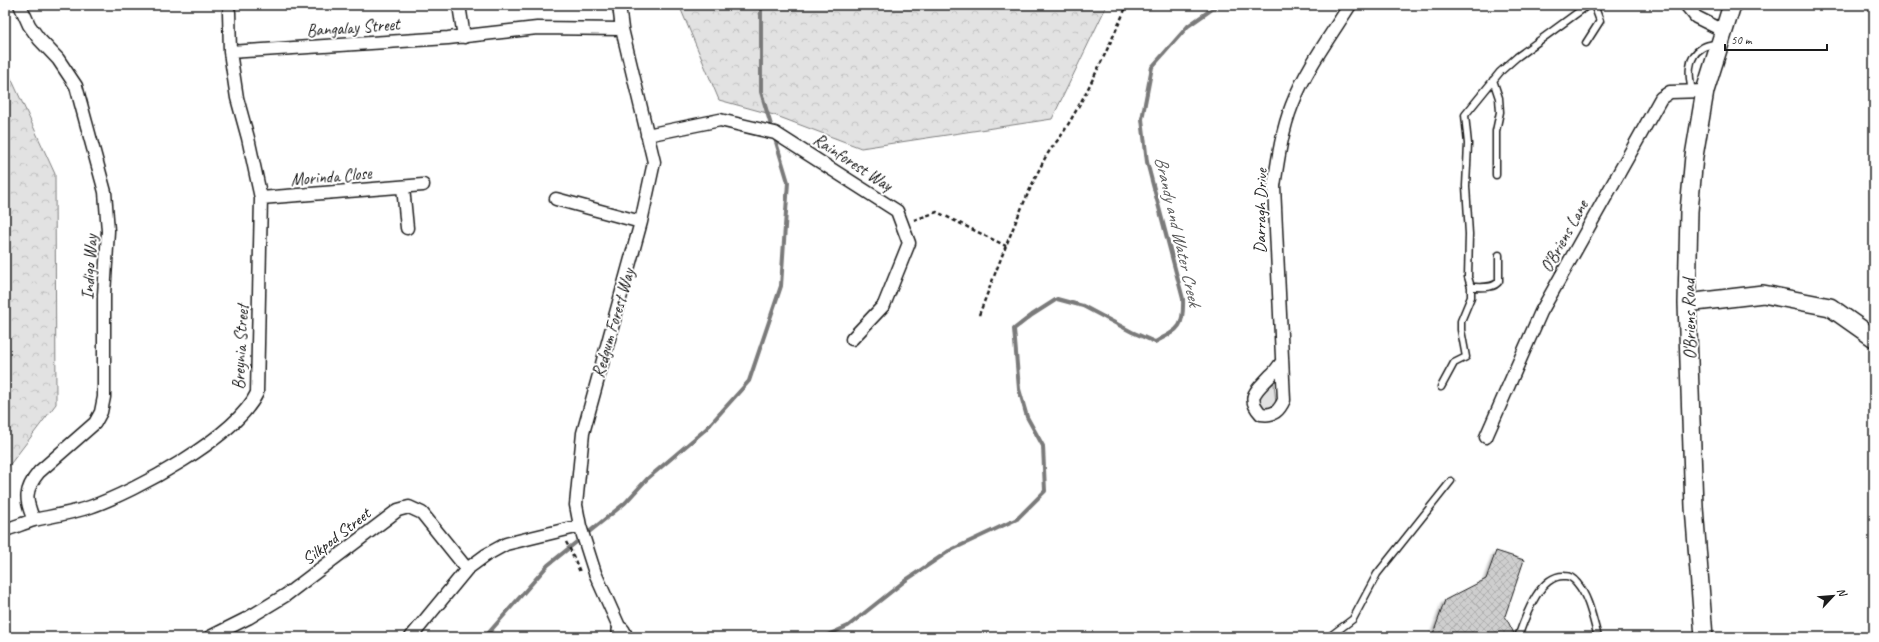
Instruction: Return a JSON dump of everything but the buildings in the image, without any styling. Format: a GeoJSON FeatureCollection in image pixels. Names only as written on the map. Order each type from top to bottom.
{"type":"FeatureCollection","features":[{"type":"Feature","properties":{"kind":"street","name":"Indigo Way"},"geometry":{"type":"LineString","coordinates":[[20,5],[29,25],[38,39],[58,59],[76,86],[105,192],[108,211],[104,295],[104,397],[101,412],[95,423],[39,472],[32,481],[28,490],[27,499],[34,520]]}},
{"type":"Feature","properties":{"kind":"street"},"geometry":{"type":"LineString","coordinates":[[459,5],[464,37]]}},
{"type":"Feature","properties":{"kind":"street","name":"Redgum Forest Way"},"geometry":{"type":"LineString","coordinates":[[619,5],[622,29],[654,162],[641,222],[583,432],[576,505],[580,526],[595,573],[622,634]]}},
{"type":"Feature","properties":{"kind":"street","name":"Darragh Drive"},"geometry":{"type":"LineString","coordinates":[[1281,363],[1274,186],[1278,155],[1291,107],[1308,71],[1350,5]]}},
{"type":"Feature","properties":{"kind":"street"},"geometry":{"type":"LineString","coordinates":[[1686,5],[1696,17],[1722,37]]}},
{"type":"Feature","properties":{"kind":"street","name":"O'Briens Road"},"geometry":{"type":"LineString","coordinates":[[1704,637],[1694,507],[1688,303],[1689,211],[1698,91],[1722,37],[1732,5]]}},
{"type":"Feature","properties":{"kind":"street","name":"Breynia Street"},"geometry":{"type":"LineString","coordinates":[[5,530],[34,520],[89,508],[145,483],[202,447],[239,418],[251,405],[257,394],[261,198],[248,138],[237,98],[230,52],[229,12]]}},
{"type":"Feature","properties":{"kind":"street","name":"Bangalay Street"},"geometry":{"type":"LineString","coordinates":[[230,52],[464,37],[537,28],[622,29]]}},
{"type":"Feature","properties":{"kind":"street","name":"O'Briens Lane"},"geometry":{"type":"LineString","coordinates":[[1486,437],[1540,312],[1661,98],[1670,92],[1698,91]]}},
{"type":"Feature","properties":{"kind":"street","name":"Rainforest Way"},"geometry":{"type":"LineString","coordinates":[[647,135],[720,120],[775,133],[897,210],[910,243],[884,305],[852,339]]}},
{"type":"Feature","properties":{"kind":"street","name":"Morinda Close"},"geometry":{"type":"LineString","coordinates":[[261,198],[423,185]]}},
{"type":"Feature","properties":{"kind":"street"},"geometry":{"type":"LineString","coordinates":[[403,187],[407,228]]}},
{"type":"Feature","properties":{"kind":"street"},"geometry":{"type":"LineString","coordinates":[[556,199],[641,222]]}},
{"type":"Feature","properties":{"kind":"street"},"geometry":{"type":"LineString","coordinates":[[1688,303],[1763,294],[1830,307],[1874,338]]}},
{"type":"Feature","properties":{"kind":"street","name":"Silkpod Street"},"geometry":{"type":"LineString","coordinates":[[210,637],[248,618],[286,595],[398,510],[403,508],[409,507],[422,513],[467,569]]}},
{"type":"Feature","properties":{"kind":"street"},"geometry":{"type":"LineString","coordinates":[[411,637],[467,569],[486,555],[506,544],[580,526]]}},
{"type":"Feature","properties":{"kind":"lane"},"geometry":{"type":"LineString","coordinates":[[1441,387],[1454,363],[1466,357],[1461,330],[1461,321],[1471,297],[1471,287],[1468,277],[1469,234],[1466,193],[1468,144],[1465,115],[1493,80],[1517,57],[1588,5]]}},
{"type":"Feature","properties":{"kind":"lane"},"geometry":{"type":"LineString","coordinates":[[1586,43],[1600,21],[1594,5]]}},
{"type":"Feature","properties":{"kind":"lane"},"geometry":{"type":"LineString","coordinates":[[1698,91],[1689,66],[1694,55],[1701,48],[1722,37]]}},
{"type":"Feature","properties":{"kind":"lane"},"geometry":{"type":"LineString","coordinates":[[1493,80],[1499,98],[1500,112],[1496,131],[1496,175]]}},
{"type":"Feature","properties":{"kind":"lane"},"geometry":{"type":"LineString","coordinates":[[1471,287],[1492,287],[1497,285],[1499,281],[1499,255]]}},
{"type":"Feature","properties":{"kind":"lane"},"geometry":{"type":"LineString","coordinates":[[1329,637],[1352,619],[1377,574],[1451,481]]}},
{"type":"Feature","properties":{"kind":"lane"},"geometry":{"type":"LineString","coordinates":[[1518,637],[1527,611],[1536,596],[1546,583],[1558,575],[1569,576],[1577,582],[1585,598],[1598,637]]}},
{"type":"Feature","properties":{"kind":"path"},"geometry":{"type":"LineString","coordinates":[[979,315],[1006,246],[1044,159],[1062,134],[1086,92],[1107,52],[1127,5]]}},
{"type":"Feature","properties":{"kind":"path"},"geometry":{"type":"LineString","coordinates":[[902,225],[937,212],[1006,246]]}},
{"type":"Feature","properties":{"kind":"green space"},"geometry":{"type":"Polygon","coordinates":[[[679,5],[1107,5],[1052,119],[861,148],[774,115],[719,100],[679,5]]]}},
{"type":"Feature","properties":{"kind":"green space"},"geometry":{"type":"Polygon","coordinates":[[[5,65],[55,174],[56,404],[5,471],[5,65]]]}},
{"type":"Feature","properties":{"kind":"green space"},"geometry":{"type":"Polygon","coordinates":[[[1274,383],[1276,404],[1270,409],[1265,409],[1260,403],[1260,395],[1274,383]]]}},
{"type":"Feature","properties":{"kind":"waterway"},"geometry":{"type":"LineString","coordinates":[[485,637],[548,565],[625,503],[647,479],[706,429],[749,381],[781,286],[788,182],[761,92],[761,5]]}},
{"type":"Feature","properties":{"kind":"waterway","name":"Brandy and Water Creek"},"geometry":{"type":"LineString","coordinates":[[823,637],[848,626],[906,580],[949,551],[1017,519],[1045,491],[1043,446],[1027,417],[1019,389],[1014,329],[1057,299],[1083,306],[1132,332],[1155,342],[1170,334],[1181,322],[1183,299],[1147,162],[1142,119],[1152,67],[1188,26],[1218,5]]}}]}
